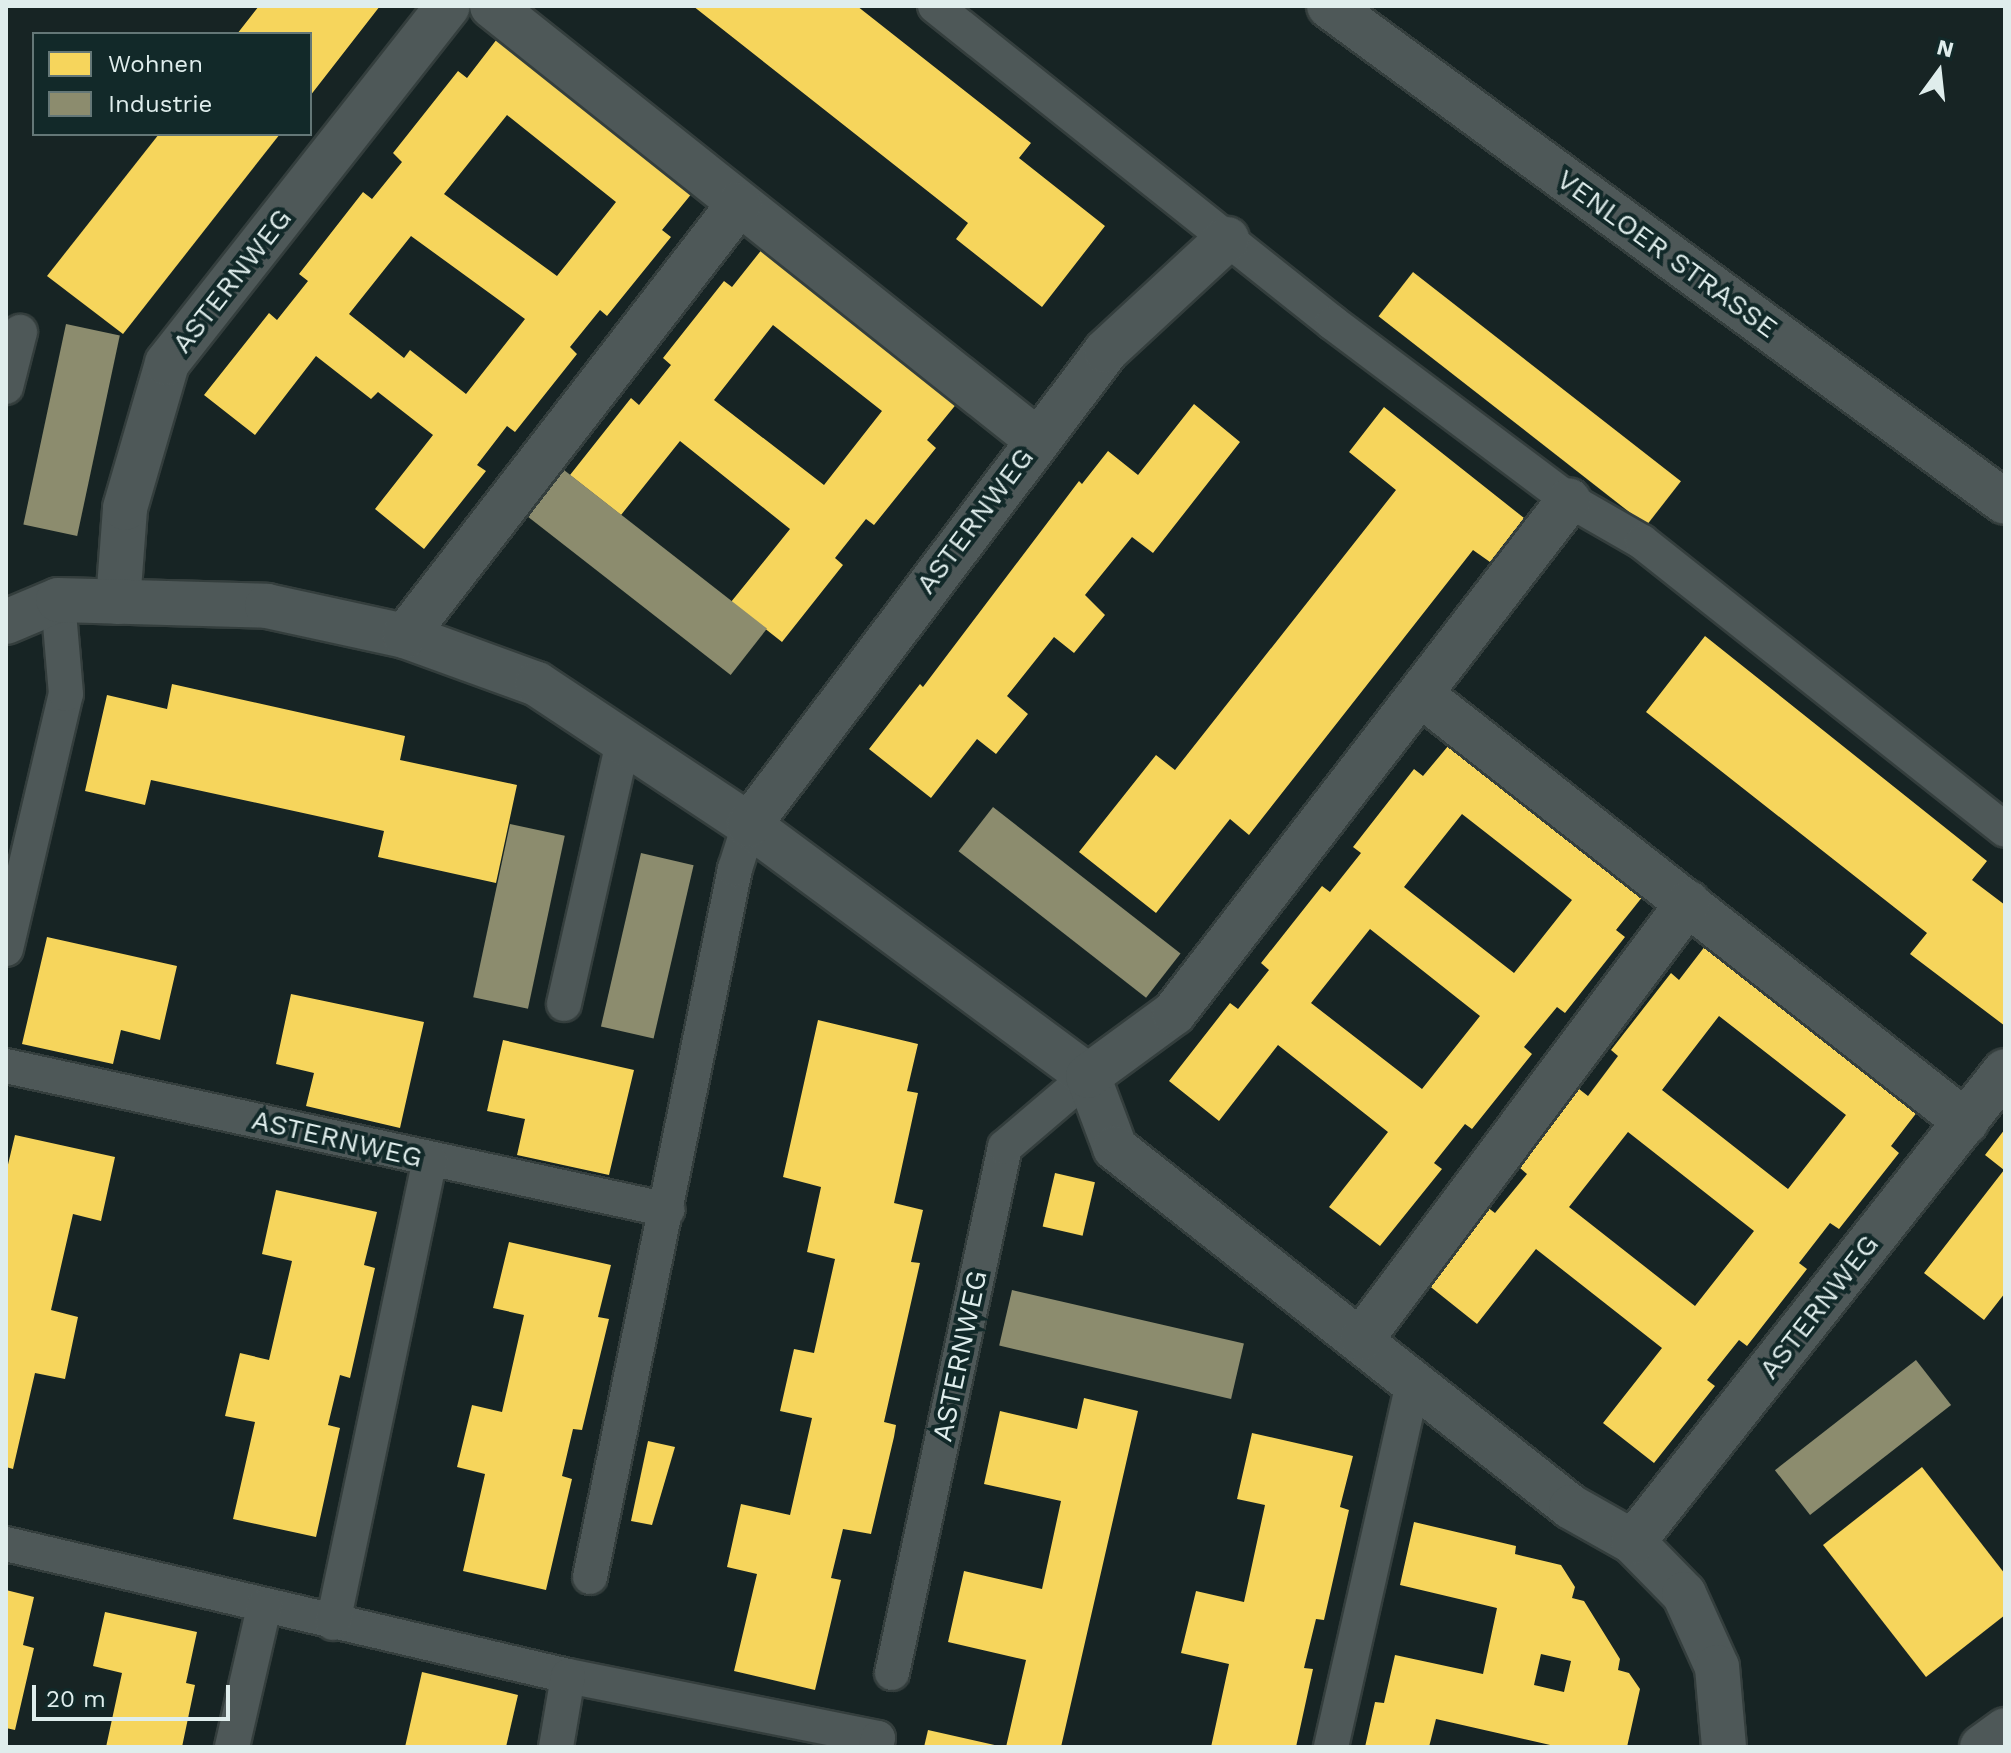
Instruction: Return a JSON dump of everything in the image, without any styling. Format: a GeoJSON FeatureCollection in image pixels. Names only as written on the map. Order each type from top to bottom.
{"type":"FeatureCollection","features":[{"type":"Feature","properties":{"kind":"street","name":"ASTERNWEG"},"geometry":{"type":"LineString","coordinates":[[118,602],[125,508],[167,363],[448,6]]}},
{"type":"Feature","properties":{"kind":"street"},"geometry":{"type":"LineString","coordinates":[[492,6],[1036,439]]}},
{"type":"Feature","properties":{"kind":"street","name":"VENLOER STRASSE"},"geometry":{"type":"LineString","coordinates":[[1329,6],[2005,502]]}},
{"type":"Feature","properties":{"kind":"street"},"geometry":{"type":"LineString","coordinates":[[405,636],[739,204]]}},
{"type":"Feature","properties":{"kind":"street","name":"ASTERNWEG"},"geometry":{"type":"LineString","coordinates":[[749,825],[1036,439],[1106,351],[1227,239]]}},
{"type":"Feature","properties":{"kind":"street","name":"ASTERNWEG"},"geometry":{"type":"LineString","coordinates":[[1088,1076],[1174,1013],[1569,500]]}},
{"type":"Feature","properties":{"kind":"street"},"geometry":{"type":"LineString","coordinates":[[6,622],[58,600],[267,606],[405,636],[537,684],[749,825],[1088,1076],[1115,1148],[1362,1338],[1413,1383],[1571,1507],[1633,1542],[1684,1594],[1717,1667],[1724,1747]]}},
{"type":"Feature","properties":{"kind":"street"},"geometry":{"type":"LineString","coordinates":[[1420,694],[1966,1122]]}},
{"type":"Feature","properties":{"kind":"street"},"geometry":{"type":"LineString","coordinates":[[1362,1338],[1688,903]]}},
{"type":"Feature","properties":{"kind":"street","name":"ASTERNWEG"},"geometry":{"type":"LineString","coordinates":[[1633,1542],[2005,1071]]}},
{"type":"Feature","properties":{"kind":"street"},"geometry":{"type":"LineString","coordinates":[[1982,1747],[2005,1730]]}},
{"type":"Feature","properties":{"kind":"lane"},"geometry":{"type":"LineString","coordinates":[[935,6],[1227,239],[1569,500],[1642,542],[2005,830]]}},
{"type":"Feature","properties":{"kind":"lane"},"geometry":{"type":"LineString","coordinates":[[6,387],[20,332]]}},
{"type":"Feature","properties":{"kind":"lane"},"geometry":{"type":"LineString","coordinates":[[6,949],[66,694],[58,600]]}},
{"type":"Feature","properties":{"kind":"lane"},"geometry":{"type":"LineString","coordinates":[[564,1004],[623,742]]}},
{"type":"Feature","properties":{"kind":"lane","name":"ASTERNWEG"},"geometry":{"type":"LineString","coordinates":[[590,1577],[668,1210],[735,869],[749,825]]}},
{"type":"Feature","properties":{"kind":"lane","name":"ASTERNWEG"},"geometry":{"type":"LineString","coordinates":[[6,1066],[668,1210]]}},
{"type":"Feature","properties":{"kind":"lane","name":"ASTERNWEG"},"geometry":{"type":"LineString","coordinates":[[892,1673],[1005,1147],[1088,1076]]}},
{"type":"Feature","properties":{"kind":"lane"},"geometry":{"type":"LineString","coordinates":[[333,1623],[430,1160]]}},
{"type":"Feature","properties":{"kind":"lane"},"geometry":{"type":"LineString","coordinates":[[1331,1747],[1413,1383]]}},
{"type":"Feature","properties":{"kind":"lane"},"geometry":{"type":"LineString","coordinates":[[6,1544],[333,1623],[877,1743]]}},
{"type":"Feature","properties":{"kind":"lane"},"geometry":{"type":"LineString","coordinates":[[232,1747],[264,1607]]}},
{"type":"Feature","properties":{"kind":"lane"},"geometry":{"type":"LineString","coordinates":[[556,1747],[568,1676]]}},
{"type":"Feature","properties":{"kind":"building: Wohnen"},"geometry":{"type":"Polygon","coordinates":[[[259,6],[380,6],[312,93],[312,32],[239,32],[259,6]]]}},
{"type":"Feature","properties":{"kind":"building: Wohnen"},"geometry":{"type":"Polygon","coordinates":[[[693,6],[857,6],[1031,143],[1019,158],[1105,226],[1042,307],[956,239],[968,223],[693,6]]]}},
{"type":"Feature","properties":{"kind":"building: Wohnen"},"geometry":{"type":"Polygon","coordinates":[[[497,39],[693,192],[662,230],[671,237],[607,316],[600,310],[570,347],[577,354],[515,432],[507,426],[477,465],[486,471],[424,549],[375,509],[433,435],[378,392],[371,399],[316,356],[255,435],[204,395],[269,313],[277,320],[308,281],[299,274],[363,192],[372,199],[402,162],[393,153],[458,71],[467,78],[497,39]],[[507,115],[444,194],[557,276],[616,202],[507,115]],[[411,236],[349,314],[404,358],[410,350],[466,394],[525,319],[411,236]]]}},
{"type":"Feature","properties":{"kind":"building: Wohnen"},"geometry":{"type":"Polygon","coordinates":[[[157,136],[278,136],[123,334],[47,276],[157,136]]]}},
{"type":"Feature","properties":{"kind":"building: Wohnen"},"geometry":{"type":"Polygon","coordinates":[[[763,248],[958,402],[927,440],[936,448],[874,525],[866,519],[835,558],[843,565],[782,642],[731,602],[790,529],[680,441],[621,515],[570,475],[631,398],[639,405],[671,365],[663,358],[724,281],[732,287],[763,248]],[[773,325],[714,400],[824,485],[882,411],[773,325]]]}},
{"type":"Feature","properties":{"kind":"building: Wohnen"},"geometry":{"type":"Polygon","coordinates":[[[1413,272],[1681,481],[1646,525],[1379,316],[1413,272]]]}},
{"type":"Feature","properties":{"kind":"building: Wohnen"},"geometry":{"type":"Polygon","coordinates":[[[1194,404],[1240,442],[1153,553],[1132,537],[1085,595],[1105,615],[1074,653],[1054,637],[1007,696],[1028,714],[996,754],[977,739],[931,798],[869,749],[920,684],[923,687],[1079,481],[1082,484],[1108,451],[1138,475],[1194,404]]]}},
{"type":"Feature","properties":{"kind":"building: Wohnen"},"geometry":{"type":"Polygon","coordinates":[[[1384,407],[1524,518],[1490,562],[1473,550],[1249,835],[1230,819],[1156,913],[1079,852],[1156,755],[1175,770],[1396,490],[1349,452],[1384,407]]]}},
{"type":"Feature","properties":{"kind":"building: Wohnen"},"geometry":{"type":"Polygon","coordinates":[[[1705,636],[1987,861],[1972,880],[2005,905],[2005,1026],[1910,954],[1927,933],[1646,712],[1705,636]]]}},
{"type":"Feature","properties":{"kind":"building: Wohnen"},"geometry":{"type":"Polygon","coordinates":[[[172,684],[405,736],[400,760],[517,785],[496,883],[378,857],[384,831],[326,818],[151,780],[145,805],[85,791],[107,695],[167,709],[172,684]]]}},
{"type":"Feature","properties":{"kind":"building: Wohnen"},"geometry":{"type":"Polygon","coordinates":[[[1454,739],[1647,891],[1616,930],[1625,937],[1565,1013],[1557,1007],[1524,1047],[1532,1054],[1472,1129],[1465,1124],[1434,1163],[1442,1169],[1380,1246],[1329,1207],[1388,1132],[1278,1045],[1219,1121],[1169,1081],[1230,1003],[1238,1009],[1269,970],[1261,963],[1322,886],[1330,892],[1361,853],[1353,847],[1414,769],[1423,776],[1454,739]],[[1462,814],[1404,887],[1514,973],[1572,900],[1462,814]],[[1370,929],[1311,1003],[1422,1089],[1480,1016],[1370,929]]]}},
{"type":"Feature","properties":{"kind":"building: Wohnen"},"geometry":{"type":"Polygon","coordinates":[[[47,937],[177,966],[160,1040],[121,1030],[113,1064],[22,1044],[47,937]]]}},
{"type":"Feature","properties":{"kind":"building: Wohnen"},"geometry":{"type":"Polygon","coordinates":[[[1709,941],[1921,1107],[1891,1146],[1899,1153],[1839,1229],[1830,1223],[1799,1263],[1807,1269],[1747,1346],[1739,1340],[1707,1380],[1715,1386],[1654,1463],[1603,1423],[1662,1348],[1536,1249],[1477,1324],[1427,1284],[1487,1207],[1495,1213],[1527,1174],[1519,1167],[1579,1089],[1588,1096],[1618,1056],[1611,1050],[1671,973],[1679,980],[1709,941]],[[1719,1016],[1662,1090],[1788,1189],[1846,1115],[1719,1016]],[[1628,1132],[1569,1207],[1695,1306],[1754,1231],[1628,1132]]]}},
{"type":"Feature","properties":{"kind":"building: Wohnen"},"geometry":{"type":"Polygon","coordinates":[[[291,994],[424,1022],[400,1128],[306,1106],[314,1073],[276,1064],[291,994]]]}},
{"type":"Feature","properties":{"kind":"building: Wohnen"},"geometry":{"type":"Polygon","coordinates":[[[818,1020],[918,1044],[907,1091],[918,1093],[894,1203],[923,1210],[911,1262],[920,1263],[884,1422],[896,1425],[894,1437],[871,1534],[843,1529],[831,1578],[841,1580],[815,1690],[734,1671],[757,1574],[727,1567],[741,1504],[790,1515],[812,1418],[780,1411],[794,1349],[814,1353],[835,1259],[807,1252],[821,1187],[783,1177],[818,1020]]]}},
{"type":"Feature","properties":{"kind":"building: Wohnen"},"geometry":{"type":"Polygon","coordinates":[[[503,1040],[634,1070],[609,1175],[517,1155],[525,1119],[487,1111],[503,1040]]]}},
{"type":"Feature","properties":{"kind":"building: Wohnen"},"geometry":{"type":"Polygon","coordinates":[[[2005,1129],[2005,1293],[1984,1320],[1924,1273],[2004,1170],[1985,1155],[2005,1129]]]}},
{"type":"Feature","properties":{"kind":"building: Wohnen"},"geometry":{"type":"Polygon","coordinates":[[[15,1135],[115,1157],[101,1221],[73,1214],[51,1310],[78,1317],[65,1379],[35,1373],[13,1469],[6,1467],[6,1173],[15,1135]]]}},
{"type":"Feature","properties":{"kind":"building: Wohnen"},"geometry":{"type":"Polygon","coordinates":[[[1055,1173],[1095,1182],[1083,1236],[1043,1227],[1055,1173]]]}},
{"type":"Feature","properties":{"kind":"building: Wohnen"},"geometry":{"type":"Polygon","coordinates":[[[276,1190],[377,1212],[364,1265],[375,1268],[350,1378],[340,1375],[328,1425],[340,1428],[316,1537],[233,1519],[255,1422],[225,1416],[240,1353],[269,1360],[292,1261],[262,1254],[276,1190]]]}},
{"type":"Feature","properties":{"kind":"building: Wohnen"},"geometry":{"type":"Polygon","coordinates":[[[509,1242],[611,1265],[598,1317],[609,1319],[582,1430],[573,1429],[562,1476],[572,1479],[546,1590],[463,1571],[485,1474],[457,1467],[472,1405],[502,1412],[524,1315],[493,1308],[509,1242]]]}},
{"type":"Feature","properties":{"kind":"building: Wohnen"},"geometry":{"type":"Polygon","coordinates":[[[1084,1398],[1138,1411],[1061,1747],[1006,1747],[1026,1660],[948,1642],[964,1571],[1042,1589],[1061,1501],[984,1484],[1000,1411],[1077,1429],[1084,1398]]]}},
{"type":"Feature","properties":{"kind":"building: Wohnen"},"geometry":{"type":"Polygon","coordinates":[[[1252,1433],[1353,1456],[1340,1507],[1349,1510],[1324,1620],[1316,1619],[1304,1668],[1313,1669],[1296,1747],[1211,1747],[1229,1664],[1181,1653],[1196,1591],[1244,1602],[1265,1505],[1237,1499],[1252,1433]]]}},
{"type":"Feature","properties":{"kind":"building: Wohnen"},"geometry":{"type":"Polygon","coordinates":[[[648,1441],[675,1447],[652,1525],[631,1521],[648,1441]]]}},
{"type":"Feature","properties":{"kind":"building: Wohnen"},"geometry":{"type":"Polygon","coordinates":[[[1922,1467],[2005,1574],[2005,1615],[1926,1677],[1823,1545],[1922,1467]]]}},
{"type":"Feature","properties":{"kind":"building: Wohnen"},"geometry":{"type":"Polygon","coordinates":[[[1414,1522],[1516,1546],[1515,1554],[1561,1565],[1575,1587],[1572,1598],[1584,1601],[1620,1659],[1618,1670],[1629,1673],[1640,1689],[1627,1747],[1559,1747],[1436,1719],[1429,1747],[1365,1747],[1375,1702],[1384,1703],[1395,1655],[1483,1674],[1497,1608],[1400,1585],[1414,1522]],[[1541,1654],[1534,1685],[1564,1692],[1571,1661],[1541,1654]]]}},
{"type":"Feature","properties":{"kind":"building: Wohnen"},"geometry":{"type":"Polygon","coordinates":[[[6,1590],[34,1597],[23,1645],[34,1648],[15,1730],[6,1728],[6,1590]]]}},
{"type":"Feature","properties":{"kind":"building: Wohnen"},"geometry":{"type":"Polygon","coordinates":[[[105,1612],[197,1632],[186,1683],[195,1685],[182,1747],[106,1747],[122,1673],[93,1666],[105,1612]]]}},
{"type":"Feature","properties":{"kind":"building: Wohnen"},"geometry":{"type":"Polygon","coordinates":[[[422,1672],[518,1695],[506,1747],[405,1747],[422,1672]]]}},
{"type":"Feature","properties":{"kind":"building: Wohnen"},"geometry":{"type":"Polygon","coordinates":[[[928,1730],[999,1746],[999,1747],[924,1747],[928,1730]]]}},
{"type":"Feature","properties":{"kind":"building: Industrie"},"geometry":{"type":"Polygon","coordinates":[[[66,324],[120,335],[77,536],[23,525],[66,324]]]}},
{"type":"Feature","properties":{"kind":"building: Industrie"},"geometry":{"type":"Polygon","coordinates":[[[555,463],[767,629],[731,675],[519,509],[555,463]]]}},
{"type":"Feature","properties":{"kind":"building: Industrie"},"geometry":{"type":"Polygon","coordinates":[[[993,807],[1181,954],[1146,998],[959,851],[993,807]]]}},
{"type":"Feature","properties":{"kind":"building: Industrie"},"geometry":{"type":"Polygon","coordinates":[[[510,824],[565,836],[528,1009],[473,997],[510,824]]]}},
{"type":"Feature","properties":{"kind":"building: Industrie"},"geometry":{"type":"Polygon","coordinates":[[[641,853],[694,865],[654,1039],[601,1026],[641,853]]]}},
{"type":"Feature","properties":{"kind":"building: Industrie"},"geometry":{"type":"Polygon","coordinates":[[[1012,1290],[1244,1344],[1231,1399],[999,1346],[1012,1290]]]}},
{"type":"Feature","properties":{"kind":"building: Industrie"},"geometry":{"type":"Polygon","coordinates":[[[1916,1360],[1951,1405],[1810,1515],[1775,1470],[1916,1360]]]}}]}
